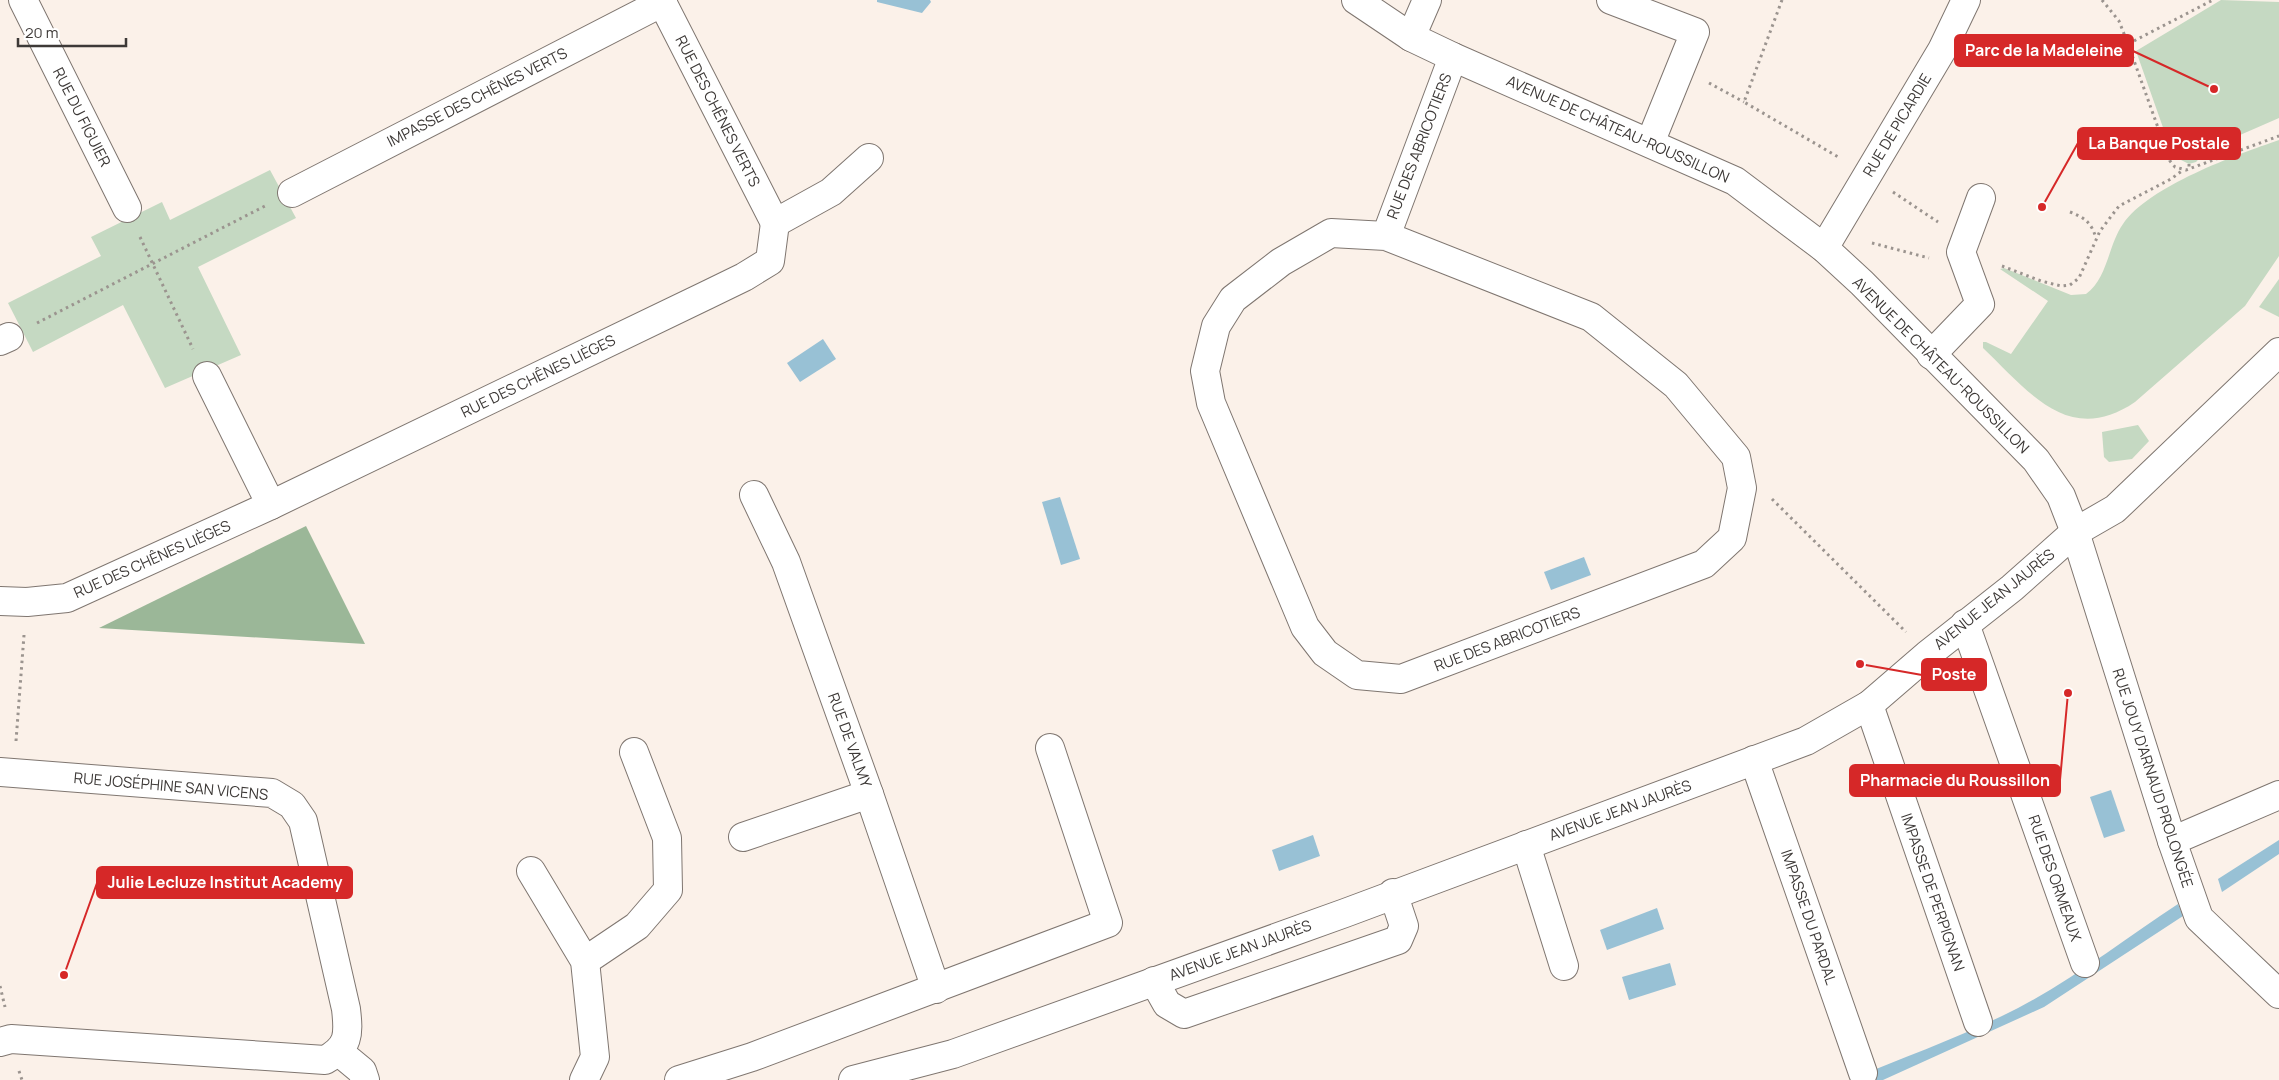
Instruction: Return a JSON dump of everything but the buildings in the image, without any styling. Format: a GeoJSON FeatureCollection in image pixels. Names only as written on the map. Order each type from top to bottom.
{"type":"FeatureCollection","features":[{"type":"Feature","properties":{"kind":"street","name":"RUE DU FIGUIER"},"geometry":{"type":"LineString","coordinates":[[23,0],[127,208]]}},
{"type":"Feature","properties":{"kind":"street","name":"AVENUE DE CHÂTEAU-ROUSSILLON"},"geometry":{"type":"LineString","coordinates":[[1356,0],[1411,37],[1736,182],[1824,248],[1862,283],[2036,460],[2062,496],[2075,532]]}},
{"type":"Feature","properties":{"kind":"street"},"geometry":{"type":"LineString","coordinates":[[1411,37],[1427,0]]}},
{"type":"Feature","properties":{"kind":"street"},"geometry":{"type":"LineString","coordinates":[[1611,0],[1695,32],[1650,143]]}},
{"type":"Feature","properties":{"kind":"street","name":"RUE DE PICARDIE"},"geometry":{"type":"LineString","coordinates":[[1824,248],[1942,50],[1966,0]]}},
{"type":"Feature","properties":{"kind":"street","name":"IMPASSE DES CHÊNES VERTS"},"geometry":{"type":"LineString","coordinates":[[292,193],[662,1]]}},
{"type":"Feature","properties":{"kind":"street","name":"RUE DES CHÊNES VERTS"},"geometry":{"type":"LineString","coordinates":[[662,1],[775,223]]}},
{"type":"Feature","properties":{"kind":"street","name":"RUE DES ABRICOTIERS"},"geometry":{"type":"LineString","coordinates":[[1386,236],[1453,57]]}},
{"type":"Feature","properties":{"kind":"street"},"geometry":{"type":"LineString","coordinates":[[775,223],[831,192],[869,158]]}},
{"type":"Feature","properties":{"kind":"street"},"geometry":{"type":"LineString","coordinates":[[1932,355],[1980,304],[1961,252],[1981,198]]}},
{"type":"Feature","properties":{"kind":"street","name":"RUE DES CHÊNES LIÈGES"},"geometry":{"type":"LineString","coordinates":[[0,600],[27,602],[67,598],[271,505],[744,277],[770,261],[775,223]]}},
{"type":"Feature","properties":{"kind":"street","name":"RUE DES ABRICOTIERS"},"geometry":{"type":"LineString","coordinates":[[1331,234],[1386,236],[1591,317],[1676,385],[1736,457],[1742,488],[1732,538],[1704,564],[1401,679],[1357,675],[1325,653],[1305,627],[1211,404],[1205,371],[1216,326],[1233,299],[1274,267],[1331,234]]}},
{"type":"Feature","properties":{"kind":"street","name":"AVENUE JEAN JAURÈS"},"geometry":{"type":"LineString","coordinates":[[853,1080],[953,1054],[1806,742],[1868,705],[1965,624],[2012,588],[2075,532],[2115,510],[2279,352]]}},
{"type":"Feature","properties":{"kind":"street"},"geometry":{"type":"LineString","coordinates":[[207,376],[271,505]]}},
{"type":"Feature","properties":{"kind":"street","name":"RUE DE VALMY"},"geometry":{"type":"LineString","coordinates":[[754,494],[786,562],[936,989]]}},
{"type":"Feature","properties":{"kind":"street","name":"RUE JOUY D'ARNAUD PROLONGÉE"},"geometry":{"type":"LineString","coordinates":[[2075,532],[2172,841],[2199,918],[2279,994]]}},
{"type":"Feature","properties":{"kind":"street","name":"RUE DES ORMEAUX"},"geometry":{"type":"LineString","coordinates":[[1965,624],[2085,963]]}},
{"type":"Feature","properties":{"kind":"street","name":"IMPASSE DE PERPIGNAN"},"geometry":{"type":"LineString","coordinates":[[1868,705],[1978,1022]]}},
{"type":"Feature","properties":{"kind":"street"},"geometry":{"type":"LineString","coordinates":[[680,1080],[752,1056],[936,989],[1108,923],[1050,748]]}},
{"type":"Feature","properties":{"kind":"street"},"geometry":{"type":"LineString","coordinates":[[585,961],[637,926],[668,890],[667,838],[634,752]]}},
{"type":"Feature","properties":{"kind":"street","name":"IMPASSE DU PARDAL"},"geometry":{"type":"LineString","coordinates":[[1754,760],[1863,1074]]}},
{"type":"Feature","properties":{"kind":"street","name":"RUE JOSÉPHINE SAN VICENS"},"geometry":{"type":"LineString","coordinates":[[0,772],[272,793],[292,805],[303,821],[346,1009],[348,1030],[339,1052]]}},
{"type":"Feature","properties":{"kind":"street"},"geometry":{"type":"LineString","coordinates":[[743,837],[869,794]]}},
{"type":"Feature","properties":{"kind":"street"},"geometry":{"type":"LineString","coordinates":[[2172,841],[2279,795]]}},
{"type":"Feature","properties":{"kind":"street"},"geometry":{"type":"LineString","coordinates":[[1526,844],[1564,966]]}},
{"type":"Feature","properties":{"kind":"street"},"geometry":{"type":"LineString","coordinates":[[531,871],[585,961],[595,1057],[584,1080]]}},
{"type":"Feature","properties":{"kind":"street"},"geometry":{"type":"LineString","coordinates":[[1154,981],[1167,1004],[1184,1014],[1398,940],[1404,926],[1393,893]]}},
{"type":"Feature","properties":{"kind":"street"},"geometry":{"type":"LineString","coordinates":[[0,1042],[11,1038],[325,1060],[339,1052],[362,1071],[365,1080]]}},
{"type":"Feature","properties":{"kind":"path"},"geometry":{"type":"LineString","coordinates":[[1782,0],[1744,102],[1867,174],[1941,224]]}},
{"type":"Feature","properties":{"kind":"path"},"geometry":{"type":"LineString","coordinates":[[2102,0],[2119,21],[2135,60],[2170,161],[2183,170]]}},
{"type":"Feature","properties":{"kind":"path"},"geometry":{"type":"LineString","coordinates":[[2128,44],[2213,0]]}},
{"type":"Feature","properties":{"kind":"path"},"geometry":{"type":"LineString","coordinates":[[1999,264],[2041,281],[2061,286],[2070,285],[2079,278],[2106,220],[2118,206],[2170,179],[2183,170],[2279,136]]}},
{"type":"Feature","properties":{"kind":"path"},"geometry":{"type":"LineString","coordinates":[[2189,164],[2189,169]]}},
{"type":"Feature","properties":{"kind":"path"},"geometry":{"type":"LineString","coordinates":[[5,339],[150,263],[292,193]]}},
{"type":"Feature","properties":{"kind":"path"},"geometry":{"type":"LineString","coordinates":[[127,208],[150,263],[207,376]]}},
{"type":"Feature","properties":{"kind":"path"},"geometry":{"type":"LineString","coordinates":[[2070,212],[2085,218],[2092,225],[2097,238]]}},
{"type":"Feature","properties":{"kind":"path"},"geometry":{"type":"LineString","coordinates":[[1872,243],[1946,262],[1961,252]]}},
{"type":"Feature","properties":{"kind":"path"},"geometry":{"type":"LineString","coordinates":[[1742,488],[1766,493],[1888,614]]}},
{"type":"Feature","properties":{"kind":"path"},"geometry":{"type":"LineString","coordinates":[[15,749],[24,634]]}},
{"type":"Feature","properties":{"kind":"path"},"geometry":{"type":"LineString","coordinates":[[0,986],[6,1015]]}},
{"type":"Feature","properties":{"kind":"green space"},"geometry":{"type":"Polygon","coordinates":[[[2221,0],[2279,2],[2279,118],[2208,149],[2196,162],[2189,164],[2172,153],[2136,51],[2221,0]]]}},
{"type":"Feature","properties":{"kind":"green space"},"geometry":{"type":"Polygon","coordinates":[[[2279,140],[2279,256],[2245,306],[2135,402],[2111,414],[2090,419],[2070,416],[2052,408],[2034,396],[1983,348],[1983,342],[1986,342],[2011,354],[2048,301],[2000,269],[2004,268],[2071,295],[2086,294],[2099,279],[2118,232],[2135,210],[2152,197],[2195,173],[2279,140]]]}},
{"type":"Feature","properties":{"kind":"green space"},"geometry":{"type":"Polygon","coordinates":[[[270,170],[296,218],[198,267],[241,355],[165,388],[123,305],[33,352],[8,303],[101,256],[91,237],[162,202],[170,220],[270,170]]]}},
{"type":"Feature","properties":{"kind":"green space"},"geometry":{"type":"Polygon","coordinates":[[[2279,279],[2279,317],[2259,307],[2279,279]]]}},
{"type":"Feature","properties":{"kind":"green space"},"geometry":{"type":"Polygon","coordinates":[[[2138,425],[2149,441],[2132,459],[2109,462],[2104,457],[2102,432],[2138,425]]]}},
{"type":"Feature","properties":{"kind":"green space"},"geometry":{"type":"Polygon","coordinates":[[[306,526],[365,644],[99,628],[306,526]]]}},
{"type":"Feature","properties":{"kind":"water"},"geometry":{"type":"Polygon","coordinates":[[[877,0],[930,0],[931,2],[922,13],[877,2],[877,0]]]}},
{"type":"Feature","properties":{"kind":"water"},"geometry":{"type":"Polygon","coordinates":[[[823,339],[836,359],[800,382],[787,363],[823,339]]]}},
{"type":"Feature","properties":{"kind":"water"},"geometry":{"type":"Polygon","coordinates":[[[1060,497],[1080,559],[1061,565],[1042,502],[1060,497]]]}},
{"type":"Feature","properties":{"kind":"water"},"geometry":{"type":"Polygon","coordinates":[[[1584,557],[1591,575],[1551,590],[1544,572],[1584,557]]]}},
{"type":"Feature","properties":{"kind":"water"},"geometry":{"type":"Polygon","coordinates":[[[2111,790],[2125,831],[2104,838],[2090,797],[2111,790]]]}},
{"type":"Feature","properties":{"kind":"water"},"geometry":{"type":"Polygon","coordinates":[[[1313,835],[1320,856],[1279,871],[1272,850],[1313,835]]]}},
{"type":"Feature","properties":{"kind":"water"},"geometry":{"type":"Polygon","coordinates":[[[2279,840],[2279,854],[2222,892],[2218,879],[2279,840]]]}},
{"type":"Feature","properties":{"kind":"water"},"geometry":{"type":"Polygon","coordinates":[[[2178,904],[2183,916],[2044,1007],[1883,1080],[1849,1080],[1964,1033],[2025,1004],[2070,978],[2178,904]]]}},
{"type":"Feature","properties":{"kind":"water"},"geometry":{"type":"Polygon","coordinates":[[[1657,908],[1664,929],[1607,950],[1600,930],[1657,908]]]}},
{"type":"Feature","properties":{"kind":"water"},"geometry":{"type":"Polygon","coordinates":[[[1670,963],[1676,985],[1629,1000],[1622,977],[1670,963]]]}},
{"type":"Feature","properties":{"kind":"place","name":"Parc de la Madeleine"},"geometry":{"type":"Point","coordinates":[2214,89]}},
{"type":"Feature","properties":{"kind":"place","name":"La Banque Postale"},"geometry":{"type":"Point","coordinates":[2042,207]}},
{"type":"Feature","properties":{"kind":"place","name":"Poste"},"geometry":{"type":"Point","coordinates":[1860,664]}},
{"type":"Feature","properties":{"kind":"place","name":"Pharmacie du Roussillon"},"geometry":{"type":"Point","coordinates":[2068,693]}},
{"type":"Feature","properties":{"kind":"place","name":"Julie Lecluze Institut Academy"},"geometry":{"type":"Point","coordinates":[64,975]}}]}
